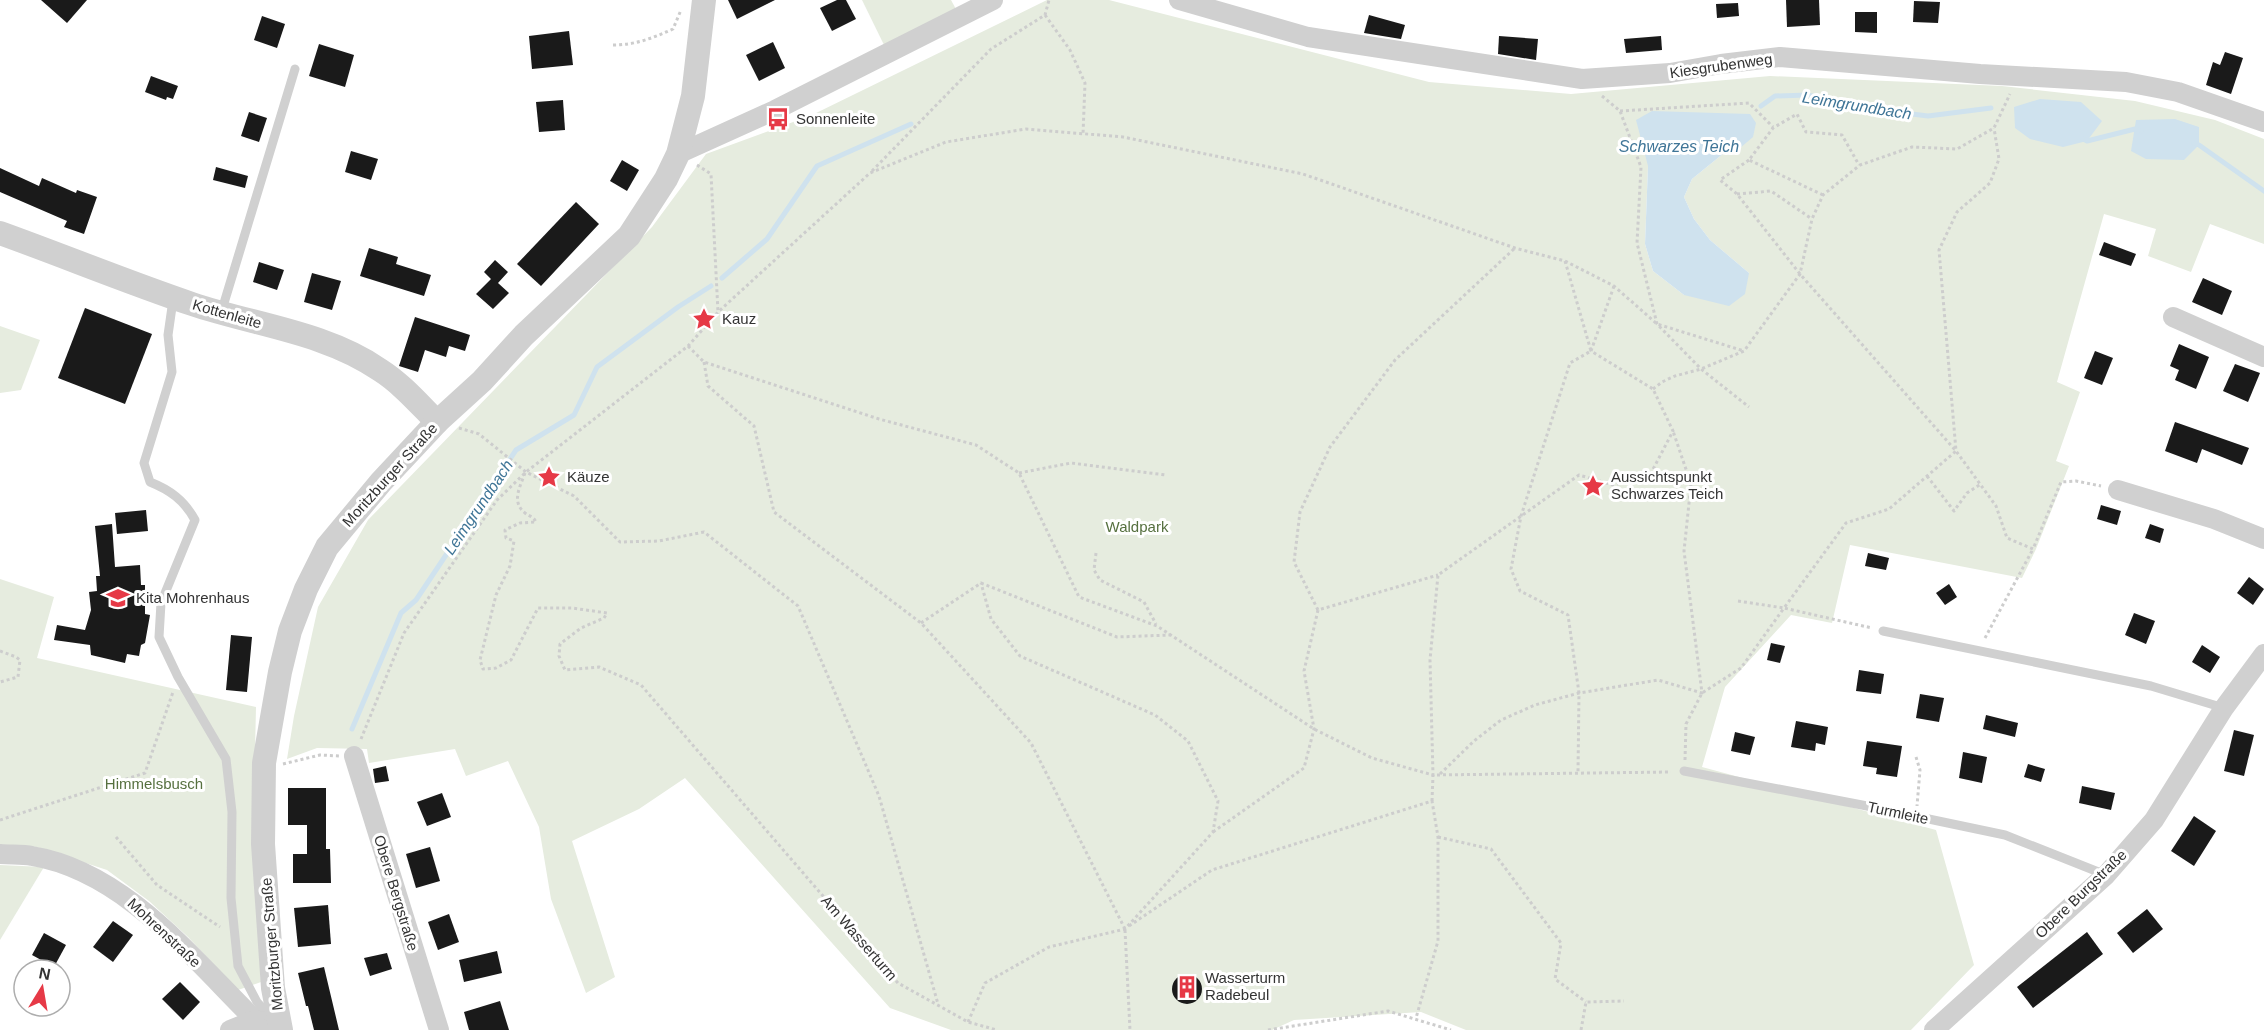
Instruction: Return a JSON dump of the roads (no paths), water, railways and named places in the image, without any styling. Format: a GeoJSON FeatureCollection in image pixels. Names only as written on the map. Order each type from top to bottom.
{"type":"FeatureCollection","features":[{"type":"Feature","properties":{"kind":"street","name":"Moritzburger Straße"},"geometry":{"type":"LineString","coordinates":[[280,1028],[273,988],[263,844],[264,763],[280,672],[290,631],[306,589],[327,547],[381,482],[437,422],[482,381],[524,335],[629,236],[666,178],[678,154],[693,96],[704,0]]}},
{"type":"Feature","properties":{"kind":"street"},"geometry":{"type":"LineString","coordinates":[[678,154],[775,110],[993,0]]}},
{"type":"Feature","properties":{"kind":"street","name":"Kiesgrubenweg"},"geometry":{"type":"LineString","coordinates":[[1179,0],[1308,37],[1582,79],[1670,73],[1780,57],[2126,82],[2178,92],[2264,122]]}},
{"type":"Feature","properties":{"kind":"street","name":"Kottenleite"},"geometry":{"type":"LineString","coordinates":[[0,233],[117,278],[221,313],[314,339],[356,356],[381,370],[411,395],[437,422]]}},
{"type":"Feature","properties":{"kind":"street"},"geometry":{"type":"LineString","coordinates":[[2173,316],[2264,357]]}},
{"type":"Feature","properties":{"kind":"street"},"geometry":{"type":"LineString","coordinates":[[2118,490],[2214,519],[2264,539]]}},
{"type":"Feature","properties":{"kind":"street","name":"Obere Burgstraße"},"geometry":{"type":"LineString","coordinates":[[1934,1030],[2106,875],[2154,820],[2224,708],[2264,654]]}},
{"type":"Feature","properties":{"kind":"street","name":"Obere Bergstraße"},"geometry":{"type":"LineString","coordinates":[[354,756],[439,1030]]}},
{"type":"Feature","properties":{"kind":"street","name":"Mohrenstraße"},"geometry":{"type":"LineString","coordinates":[[0,854],[32,856],[79,870],[134,902],[255,1020]]}},
{"type":"Feature","properties":{"kind":"street"},"geometry":{"type":"LineString","coordinates":[[230,1030],[255,1020],[280,1028]]}},
{"type":"Feature","properties":{"kind":"lane"},"geometry":{"type":"LineString","coordinates":[[221,313],[295,69]]}},
{"type":"Feature","properties":{"kind":"lane"},"geometry":{"type":"LineString","coordinates":[[173,297],[168,335],[172,372],[144,464],[150,482],[169,490],[188,506],[195,520],[161,603],[159,638],[178,677],[225,759],[232,812],[231,898],[238,966],[257,1002],[280,1028]]}},
{"type":"Feature","properties":{"kind":"lane"},"geometry":{"type":"LineString","coordinates":[[1883,631],[2151,686],[2224,708]]}},
{"type":"Feature","properties":{"kind":"lane","name":"Turmleite"},"geometry":{"type":"LineString","coordinates":[[1684,771],[2005,836],[2106,875]]}},
{"type":"Feature","properties":{"kind":"water"},"geometry":{"type":"Polygon","coordinates":[[[2040,99],[2081,102],[2102,121],[2087,141],[2063,147],[2030,139],[2015,128],[2014,107],[2040,99]]]}},
{"type":"Feature","properties":{"kind":"water","name":"Schwarzes Teich"},"geometry":{"type":"Polygon","coordinates":[[[1652,111],[1750,114],[1756,123],[1753,137],[1740,148],[1724,153],[1692,179],[1684,197],[1694,219],[1710,240],[1749,273],[1745,294],[1729,306],[1684,295],[1653,271],[1645,244],[1648,166],[1636,120],[1652,111]]]}},
{"type":"Feature","properties":{"kind":"water"},"geometry":{"type":"Polygon","coordinates":[[[2175,119],[2199,127],[2199,145],[2184,160],[2146,159],[2131,151],[2136,120],[2175,119]]]}},
{"type":"Feature","properties":{"kind":"waterway","name":"Leimgrundbach"},"geometry":{"type":"LineString","coordinates":[[1761,106],[1775,96],[1808,95],[1856,107],[1928,116],[1991,108]]}},
{"type":"Feature","properties":{"kind":"waterway","name":"Leimgrundbach"},"geometry":{"type":"LineString","coordinates":[[722,278],[767,239],[817,166],[911,124]]}},
{"type":"Feature","properties":{"kind":"waterway","name":"Leimgrundbach"},"geometry":{"type":"LineString","coordinates":[[2083,139],[2087,141],[2135,129],[2141,131]]}},
{"type":"Feature","properties":{"kind":"waterway","name":"Leimgrundbach"},"geometry":{"type":"LineString","coordinates":[[2194,143],[2264,191]]}},
{"type":"Feature","properties":{"kind":"waterway","name":"Leimgrundbach"},"geometry":{"type":"LineString","coordinates":[[352,729],[401,613],[416,600],[516,450],[574,415],[597,367],[678,307],[711,286]]}},
{"type":"Feature","properties":{"kind":"place","name":"Sonnenleite"},"geometry":{"type":"Point","coordinates":[778,119]}},
{"type":"Feature","properties":{"kind":"place","name":"Kauz"},"geometry":{"type":"Point","coordinates":[704,319]}},
{"type":"Feature","properties":{"kind":"place","name":"Käuze"},"geometry":{"type":"Point","coordinates":[549,477]}},
{"type":"Feature","properties":{"kind":"place","name":"Aussichtspunkt Schwarzes Teich"},"geometry":{"type":"Point","coordinates":[1593,486]}},
{"type":"Feature","properties":{"kind":"place","name":"Kita Mohrenhaus"},"geometry":{"type":"Point","coordinates":[118,598]}},
{"type":"Feature","properties":{"kind":"place","name":"Wasserturm Radebeul"},"geometry":{"type":"Point","coordinates":[1187,987]}},
{"type":"Feature","properties":{"kind":"park label","name":"Waldpark"},"geometry":{"type":"Point","coordinates":[1137,527]}},
{"type":"Feature","properties":{"kind":"park label","name":"Himmelsbusch"},"geometry":{"type":"Point","coordinates":[154,784]}}]}
